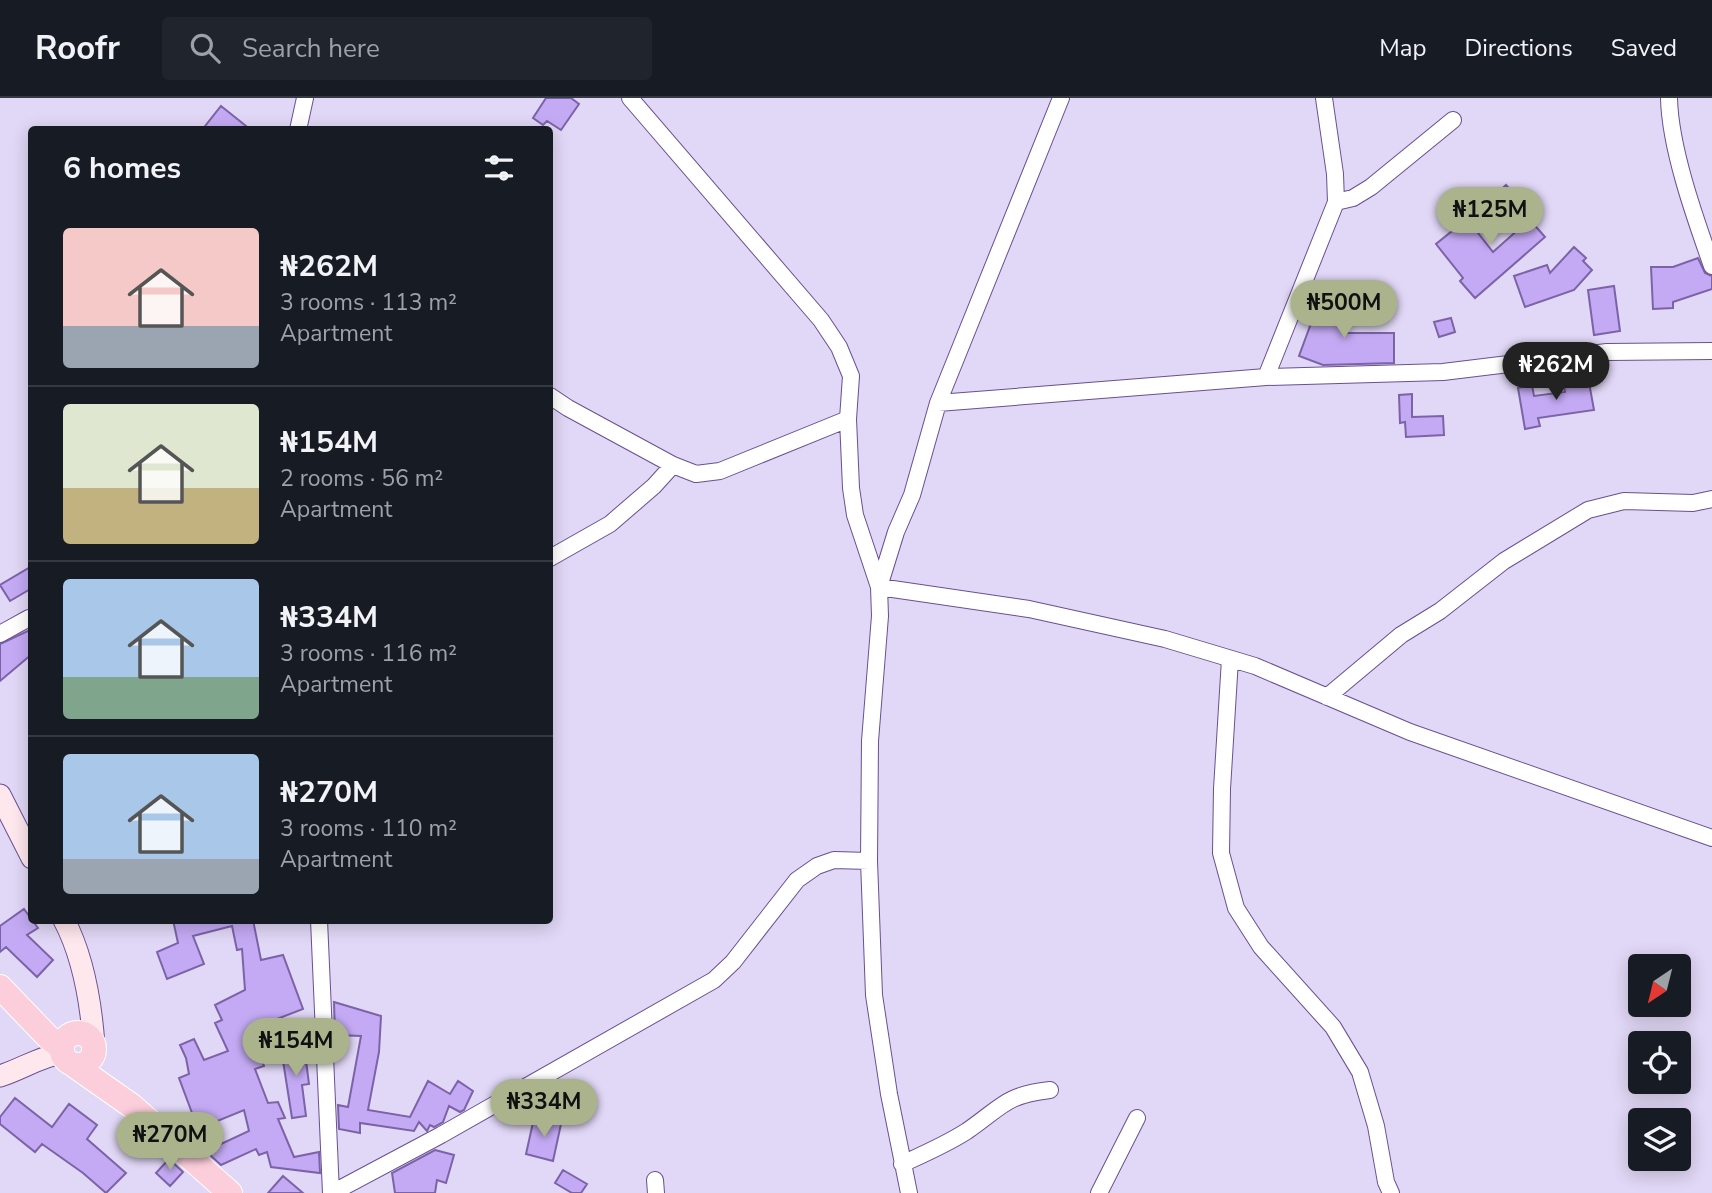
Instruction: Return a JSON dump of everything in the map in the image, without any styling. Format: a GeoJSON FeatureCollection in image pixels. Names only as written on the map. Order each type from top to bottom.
{"type":"FeatureCollection","features":[{"type":"Feature","properties":{"kind":"main road"},"geometry":{"type":"LineString","coordinates":[[0,795],[28,850]]}},
{"type":"Feature","properties":{"kind":"main road"},"geometry":{"type":"LineString","coordinates":[[9,1073],[35,1060],[76,1049],[92,1016],[80,960],[66,924]]}},
{"type":"Feature","properties":{"kind":"main road"},"geometry":{"type":"LineString","coordinates":[[7,993],[76,1049],[220,1190]]}},
{"type":"Feature","properties":{"kind":"street"},"geometry":{"type":"LineString","coordinates":[[299,126],[306,98]]}},
{"type":"Feature","properties":{"kind":"street"},"geometry":{"type":"LineString","coordinates":[[630,98],[821,320],[839,347],[851,376],[848,419],[851,488],[855,515],[879,587],[880,616],[870,741],[869,861],[874,995],[888,1094],[909,1193]]}},
{"type":"Feature","properties":{"kind":"street"},"geometry":{"type":"LineString","coordinates":[[879,587],[896,532],[912,495],[938,403],[1061,98]]}},
{"type":"Feature","properties":{"kind":"street"},"geometry":{"type":"LineString","coordinates":[[1266,377],[1336,202],[1335,174],[1324,98]]}},
{"type":"Feature","properties":{"kind":"street"},"geometry":{"type":"LineString","coordinates":[[1669,98],[1674,136],[1697,223],[1712,266]]}},
{"type":"Feature","properties":{"kind":"street"},"geometry":{"type":"LineString","coordinates":[[1336,202],[1353,198],[1371,187],[1453,120]]}},
{"type":"Feature","properties":{"kind":"street"},"geometry":{"type":"LineString","coordinates":[[938,403],[1266,377],[1443,372],[1607,352],[1712,351]]}},
{"type":"Feature","properties":{"kind":"street"},"geometry":{"type":"LineString","coordinates":[[553,398],[673,465],[696,474],[720,471],[848,419]]}},
{"type":"Feature","properties":{"kind":"street"},"geometry":{"type":"LineString","coordinates":[[553,556],[610,524],[654,486],[673,465]]}},
{"type":"Feature","properties":{"kind":"street"},"geometry":{"type":"LineString","coordinates":[[1327,697],[1401,635],[1440,611],[1504,561],[1588,510],[1624,500],[1693,503],[1712,499]]}},
{"type":"Feature","properties":{"kind":"street"},"geometry":{"type":"LineString","coordinates":[[879,587],[1029,609],[1165,639],[1255,666],[1410,732],[1712,838]]}},
{"type":"Feature","properties":{"kind":"street"},"geometry":{"type":"LineString","coordinates":[[0,634],[28,619]]}},
{"type":"Feature","properties":{"kind":"street"},"geometry":{"type":"LineString","coordinates":[[1230,659],[1221,853],[1236,908],[1261,947],[1333,1027],[1360,1072],[1376,1126],[1386,1182],[1391,1193]]}},
{"type":"Feature","properties":{"kind":"street"},"geometry":{"type":"LineString","coordinates":[[319,924],[331,1193],[441,1135],[714,980],[733,962],[797,880],[817,866],[834,860],[869,861]]}},
{"type":"Feature","properties":{"kind":"street"},"geometry":{"type":"LineString","coordinates":[[902,1164],[966,1131],[1004,1101],[1024,1092],[1050,1090]]}},
{"type":"Feature","properties":{"kind":"street"},"geometry":{"type":"LineString","coordinates":[[1099,1193],[1137,1118]]}},
{"type":"Feature","properties":{"kind":"building"},"geometry":{"type":"Polygon","coordinates":[[[546,98],[571,98],[579,104],[561,130],[547,121],[543,125],[533,118],[546,98]]]}},
{"type":"Feature","properties":{"kind":"building"},"geometry":{"type":"Polygon","coordinates":[[[221,106],[246,126],[205,126],[221,106]]]}},
{"type":"Feature","properties":{"kind":"building"},"geometry":{"type":"Polygon","coordinates":[[[1506,185],[1527,208],[1523,212],[1545,237],[1475,298],[1460,281],[1463,278],[1436,244],[1467,219],[1493,252],[1520,228],[1493,197],[1506,185]]]}},
{"type":"Feature","properties":{"kind":"building"},"geometry":{"type":"Polygon","coordinates":[[[1574,247],[1586,258],[1583,261],[1592,270],[1574,290],[1525,307],[1514,276],[1547,265],[1550,273],[1574,247]]]}},
{"type":"Feature","properties":{"kind":"building"},"geometry":{"type":"Polygon","coordinates":[[[1698,258],[1705,273],[1712,276],[1712,289],[1673,302],[1673,308],[1653,309],[1651,267],[1673,267],[1698,258]]]}},
{"type":"Feature","properties":{"kind":"building"},"geometry":{"type":"Polygon","coordinates":[[[1614,286],[1620,331],[1594,335],[1588,290],[1614,286]]]}},
{"type":"Feature","properties":{"kind":"building"},"geometry":{"type":"Polygon","coordinates":[[[1320,299],[1353,312],[1345,333],[1394,333],[1394,363],[1323,365],[1299,356],[1320,299]]]}},
{"type":"Feature","properties":{"kind":"building"},"geometry":{"type":"Polygon","coordinates":[[[1451,318],[1455,332],[1439,337],[1434,322],[1451,318]]]}},
{"type":"Feature","properties":{"kind":"building"},"geometry":{"type":"Polygon","coordinates":[[[1588,377],[1594,410],[1538,418],[1540,426],[1525,429],[1518,388],[1532,385],[1534,396],[1565,392],[1563,381],[1588,377]]]}},
{"type":"Feature","properties":{"kind":"building"},"geometry":{"type":"Polygon","coordinates":[[[1412,394],[1412,417],[1443,416],[1444,435],[1406,437],[1405,422],[1400,423],[1399,395],[1412,394]]]}},
{"type":"Feature","properties":{"kind":"building"},"geometry":{"type":"Polygon","coordinates":[[[28,568],[28,590],[10,601],[0,585],[28,568]]]}},
{"type":"Feature","properties":{"kind":"building"},"geometry":{"type":"Polygon","coordinates":[[[28,631],[28,657],[0,681],[0,644],[28,631]]]}},
{"type":"Feature","properties":{"kind":"building"},"geometry":{"type":"Polygon","coordinates":[[[24,909],[28,914],[28,924],[35,924],[38,928],[27,935],[53,960],[37,977],[6,947],[0,952],[0,926],[24,909]]]}},
{"type":"Feature","properties":{"kind":"building"},"geometry":{"type":"Polygon","coordinates":[[[174,924],[254,924],[261,960],[283,955],[303,1009],[264,1024],[270,1040],[256,1046],[264,1066],[255,1069],[268,1103],[278,1102],[285,1118],[278,1119],[294,1157],[319,1152],[320,1173],[271,1167],[267,1152],[259,1155],[256,1149],[221,1165],[211,1156],[208,1150],[249,1131],[244,1110],[198,1129],[179,1078],[189,1074],[180,1045],[194,1039],[204,1060],[228,1051],[215,1023],[222,1020],[215,1005],[245,990],[242,949],[237,950],[232,926],[193,936],[204,964],[167,979],[157,952],[178,943],[174,924]]]}},
{"type":"Feature","properties":{"kind":"building"},"geometry":{"type":"Polygon","coordinates":[[[334,1002],[381,1016],[379,1052],[368,1110],[410,1117],[428,1081],[450,1094],[458,1081],[473,1091],[464,1110],[460,1112],[449,1106],[443,1122],[434,1127],[430,1125],[427,1131],[419,1122],[414,1131],[360,1123],[360,1133],[339,1129],[338,1105],[348,1107],[361,1036],[335,1035],[334,1002]]]}},
{"type":"Feature","properties":{"kind":"building"},"geometry":{"type":"Polygon","coordinates":[[[304,1045],[309,1084],[302,1085],[306,1116],[292,1118],[281,1048],[304,1045]]]}},
{"type":"Feature","properties":{"kind":"building"},"geometry":{"type":"Polygon","coordinates":[[[15,1098],[52,1127],[69,1104],[97,1125],[87,1139],[126,1173],[106,1193],[42,1144],[35,1152],[0,1124],[0,1117],[15,1098]]]}},
{"type":"Feature","properties":{"kind":"building"},"geometry":{"type":"Polygon","coordinates":[[[534,1118],[561,1124],[553,1161],[526,1154],[534,1118]]]}},
{"type":"Feature","properties":{"kind":"building"},"geometry":{"type":"Polygon","coordinates":[[[435,1150],[454,1155],[446,1183],[437,1180],[435,1193],[395,1193],[392,1173],[435,1150]]]}},
{"type":"Feature","properties":{"kind":"building"},"geometry":{"type":"Polygon","coordinates":[[[169,1159],[183,1172],[170,1186],[156,1173],[169,1159]]]}},
{"type":"Feature","properties":{"kind":"building"},"geometry":{"type":"Polygon","coordinates":[[[563,1170],[587,1184],[581,1193],[572,1193],[555,1183],[563,1170]]]}},
{"type":"Feature","properties":{"kind":"building"},"geometry":{"type":"Polygon","coordinates":[[[283,1176],[303,1193],[268,1193],[283,1176]]]}}]}
